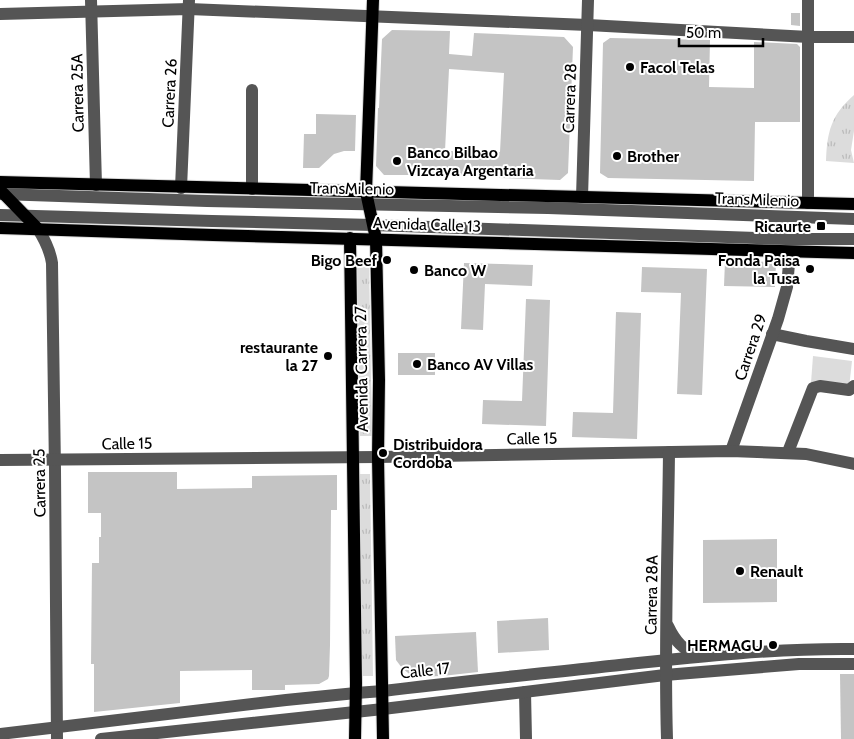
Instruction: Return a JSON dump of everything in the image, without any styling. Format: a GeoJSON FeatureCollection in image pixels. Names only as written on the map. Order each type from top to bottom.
{"type":"FeatureCollection","features":[{"type":"Feature","properties":{"kind":"main road","name":"Avenida Carrera 27"},"geometry":{"type":"LineString","coordinates":[[374,0],[367,198],[376,239],[383,739]]}},
{"type":"Feature","properties":{"kind":"main road","name":"Avenida Calle 13"},"geometry":{"type":"LineString","coordinates":[[0,182],[96,185],[181,182],[367,198],[582,197],[854,204]]}},
{"type":"Feature","properties":{"kind":"main road"},"geometry":{"type":"LineString","coordinates":[[2,193],[38,229]]}},
{"type":"Feature","properties":{"kind":"main road","name":"Avenida Calle 13"},"geometry":{"type":"LineString","coordinates":[[0,228],[854,253]]}},
{"type":"Feature","properties":{"kind":"main road","name":"Avenida Carrera 27"},"geometry":{"type":"LineString","coordinates":[[350,238],[354,457],[355,739]]}},
{"type":"Feature","properties":{"kind":"street","name":"Carrera 28"},"geometry":{"type":"LineString","coordinates":[[582,197],[588,0]]}},
{"type":"Feature","properties":{"kind":"street"},"geometry":{"type":"LineString","coordinates":[[808,0],[808,203]]}},
{"type":"Feature","properties":{"kind":"street"},"geometry":{"type":"LineString","coordinates":[[0,14],[91,6],[189,4],[373,16],[809,37],[854,37]]}},
{"type":"Feature","properties":{"kind":"street","name":"Carrera 26"},"geometry":{"type":"LineString","coordinates":[[181,182],[189,4]]}},
{"type":"Feature","properties":{"kind":"street","name":"Carrera 25A"},"geometry":{"type":"LineString","coordinates":[[91,6],[96,185]]}},
{"type":"Feature","properties":{"kind":"street"},"geometry":{"type":"LineString","coordinates":[[252,90],[252,189]]}},
{"type":"Feature","properties":{"kind":"street","name":"TransMilenio"},"geometry":{"type":"LineString","coordinates":[[2,193],[367,198],[548,208],[854,219]]}},
{"type":"Feature","properties":{"kind":"street"},"geometry":{"type":"LineString","coordinates":[[0,215],[854,239]]}},
{"type":"Feature","properties":{"kind":"street","name":"Carrera 25"},"geometry":{"type":"LineString","coordinates":[[38,229],[47,244],[52,263],[57,733]]}},
{"type":"Feature","properties":{"kind":"street","name":"Carrera 29"},"geometry":{"type":"LineString","coordinates":[[731,451],[787,287],[790,252]]}},
{"type":"Feature","properties":{"kind":"street"},"geometry":{"type":"LineString","coordinates":[[772,334],[854,348]]}},
{"type":"Feature","properties":{"kind":"street"},"geometry":{"type":"LineString","coordinates":[[788,452],[813,388],[820,386],[850,390],[854,386]]}},
{"type":"Feature","properties":{"kind":"street","name":"Calle 15"},"geometry":{"type":"LineString","coordinates":[[0,460],[378,457],[731,451],[788,452],[854,464]]}},
{"type":"Feature","properties":{"kind":"street","name":"Carrera 28A"},"geometry":{"type":"LineString","coordinates":[[667,739],[665,675],[669,452]]}},
{"type":"Feature","properties":{"kind":"street"},"geometry":{"type":"LineString","coordinates":[[667,624],[679,644],[691,653],[701,657]]}},
{"type":"Feature","properties":{"kind":"street","name":"Calle 17"},"geometry":{"type":"LineString","coordinates":[[0,734],[57,733],[356,693],[666,660],[798,650],[854,649]]}},
{"type":"Feature","properties":{"kind":"street","name":"Calle 17"},"geometry":{"type":"LineString","coordinates":[[101,739],[383,709],[665,675],[791,665],[854,664]]}},
{"type":"Feature","properties":{"kind":"street"},"geometry":{"type":"LineString","coordinates":[[525,692],[526,739]]}},
{"type":"Feature","properties":{"kind":"green space"},"geometry":{"type":"Polygon","coordinates":[[[854,95],[854,131],[851,150],[854,163],[826,161],[829,133],[835,117],[854,95]]]}},
{"type":"Feature","properties":{"kind":"green space"},"geometry":{"type":"Polygon","coordinates":[[[369,261],[372,436],[360,436],[357,262],[369,261]]]}},
{"type":"Feature","properties":{"kind":"green space"},"geometry":{"type":"Polygon","coordinates":[[[813,356],[852,361],[849,388],[811,383],[813,356]]]}},
{"type":"Feature","properties":{"kind":"green space"},"geometry":{"type":"Polygon","coordinates":[[[360,474],[370,474],[373,676],[362,676],[360,474]]]}},
{"type":"Feature","properties":{"kind":"building"},"geometry":{"type":"Polygon","coordinates":[[[791,13],[800,13],[800,26],[791,25],[791,13]]]}},
{"type":"Feature","properties":{"kind":"building"},"geometry":{"type":"Polygon","coordinates":[[[392,30],[450,31],[449,54],[472,56],[474,33],[564,37],[573,47],[568,173],[560,180],[499,178],[499,176],[384,175],[376,166],[382,39],[392,30]],[[449,69],[445,151],[500,152],[504,73],[449,69]]]}},
{"type":"Feature","properties":{"kind":"building"},"geometry":{"type":"Polygon","coordinates":[[[610,38],[710,40],[709,87],[754,88],[754,42],[797,44],[800,47],[800,122],[755,122],[754,181],[608,178],[600,173],[603,43],[610,38]]]}},
{"type":"Feature","properties":{"kind":"building"},"geometry":{"type":"Polygon","coordinates":[[[316,114],[356,115],[355,151],[344,151],[334,154],[319,168],[303,168],[304,134],[316,134],[316,114]]]}},
{"type":"Feature","properties":{"kind":"building"},"geometry":{"type":"Polygon","coordinates":[[[725,261],[776,262],[775,287],[724,286],[725,261]]]}},
{"type":"Feature","properties":{"kind":"building"},"geometry":{"type":"Polygon","coordinates":[[[464,263],[533,265],[532,286],[485,284],[483,330],[461,329],[464,263]]]}},
{"type":"Feature","properties":{"kind":"building"},"geometry":{"type":"Polygon","coordinates":[[[642,267],[707,269],[702,395],[677,394],[681,293],[641,292],[642,267]]]}},
{"type":"Feature","properties":{"kind":"building"},"geometry":{"type":"Polygon","coordinates":[[[526,299],[550,300],[546,426],[482,424],[483,400],[522,401],[526,299]]]}},
{"type":"Feature","properties":{"kind":"building"},"geometry":{"type":"Polygon","coordinates":[[[616,312],[641,313],[637,439],[572,437],[573,412],[613,413],[616,312]]]}},
{"type":"Feature","properties":{"kind":"building","name":"Banco AV Villas"},"geometry":{"type":"Polygon","coordinates":[[[398,353],[435,353],[435,375],[398,375],[398,353]]]}},
{"type":"Feature","properties":{"kind":"building"},"geometry":{"type":"Polygon","coordinates":[[[88,472],[177,472],[177,489],[252,488],[252,476],[337,475],[337,510],[331,510],[328,679],[319,684],[285,685],[285,690],[252,690],[252,670],[180,671],[180,703],[94,712],[94,664],[91,664],[92,563],[99,563],[101,513],[88,513],[88,472]]]}},
{"type":"Feature","properties":{"kind":"building","name":"Renault"},"geometry":{"type":"Polygon","coordinates":[[[777,539],[777,602],[703,603],[703,540],[777,539]]]}},
{"type":"Feature","properties":{"kind":"building"},"geometry":{"type":"Polygon","coordinates":[[[548,618],[549,650],[498,653],[497,621],[548,618]]]}},
{"type":"Feature","properties":{"kind":"building"},"geometry":{"type":"Polygon","coordinates":[[[476,632],[478,672],[413,677],[396,660],[395,636],[476,632]]]}},
{"type":"Feature","properties":{"kind":"building"},"geometry":{"type":"Polygon","coordinates":[[[840,674],[854,674],[854,739],[841,739],[840,674]]]}},
{"type":"Feature","properties":{"kind":"place","name":"Facol Telas"},"geometry":{"type":"Point","coordinates":[630,67]}},
{"type":"Feature","properties":{"kind":"place","name":"Brother"},"geometry":{"type":"Point","coordinates":[617,156]}},
{"type":"Feature","properties":{"kind":"place","name":"Banco Bilbao Vizcaya Argentaria"},"geometry":{"type":"Point","coordinates":[397,161]}},
{"type":"Feature","properties":{"kind":"place","name":"Ricaurte"},"geometry":{"type":"Point","coordinates":[821,226]}},
{"type":"Feature","properties":{"kind":"place","name":"Bigo Beef"},"geometry":{"type":"Point","coordinates":[387,260]}},
{"type":"Feature","properties":{"kind":"place","name":"Fonda Paisa la Tusa"},"geometry":{"type":"Point","coordinates":[810,269]}},
{"type":"Feature","properties":{"kind":"place","name":"Banco W"},"geometry":{"type":"Point","coordinates":[414,270]}},
{"type":"Feature","properties":{"kind":"place","name":"restaurante la 27"},"geometry":{"type":"Point","coordinates":[328,356]}},
{"type":"Feature","properties":{"kind":"place","name":"Banco AV Villas"},"geometry":{"type":"Point","coordinates":[417,364]}},
{"type":"Feature","properties":{"kind":"place","name":"Distribuidora Cordoba"},"geometry":{"type":"Point","coordinates":[383,453]}},
{"type":"Feature","properties":{"kind":"place","name":"Renault"},"geometry":{"type":"Point","coordinates":[740,571]}},
{"type":"Feature","properties":{"kind":"place","name":"HERMAGU"},"geometry":{"type":"Point","coordinates":[773,645]}}]}
